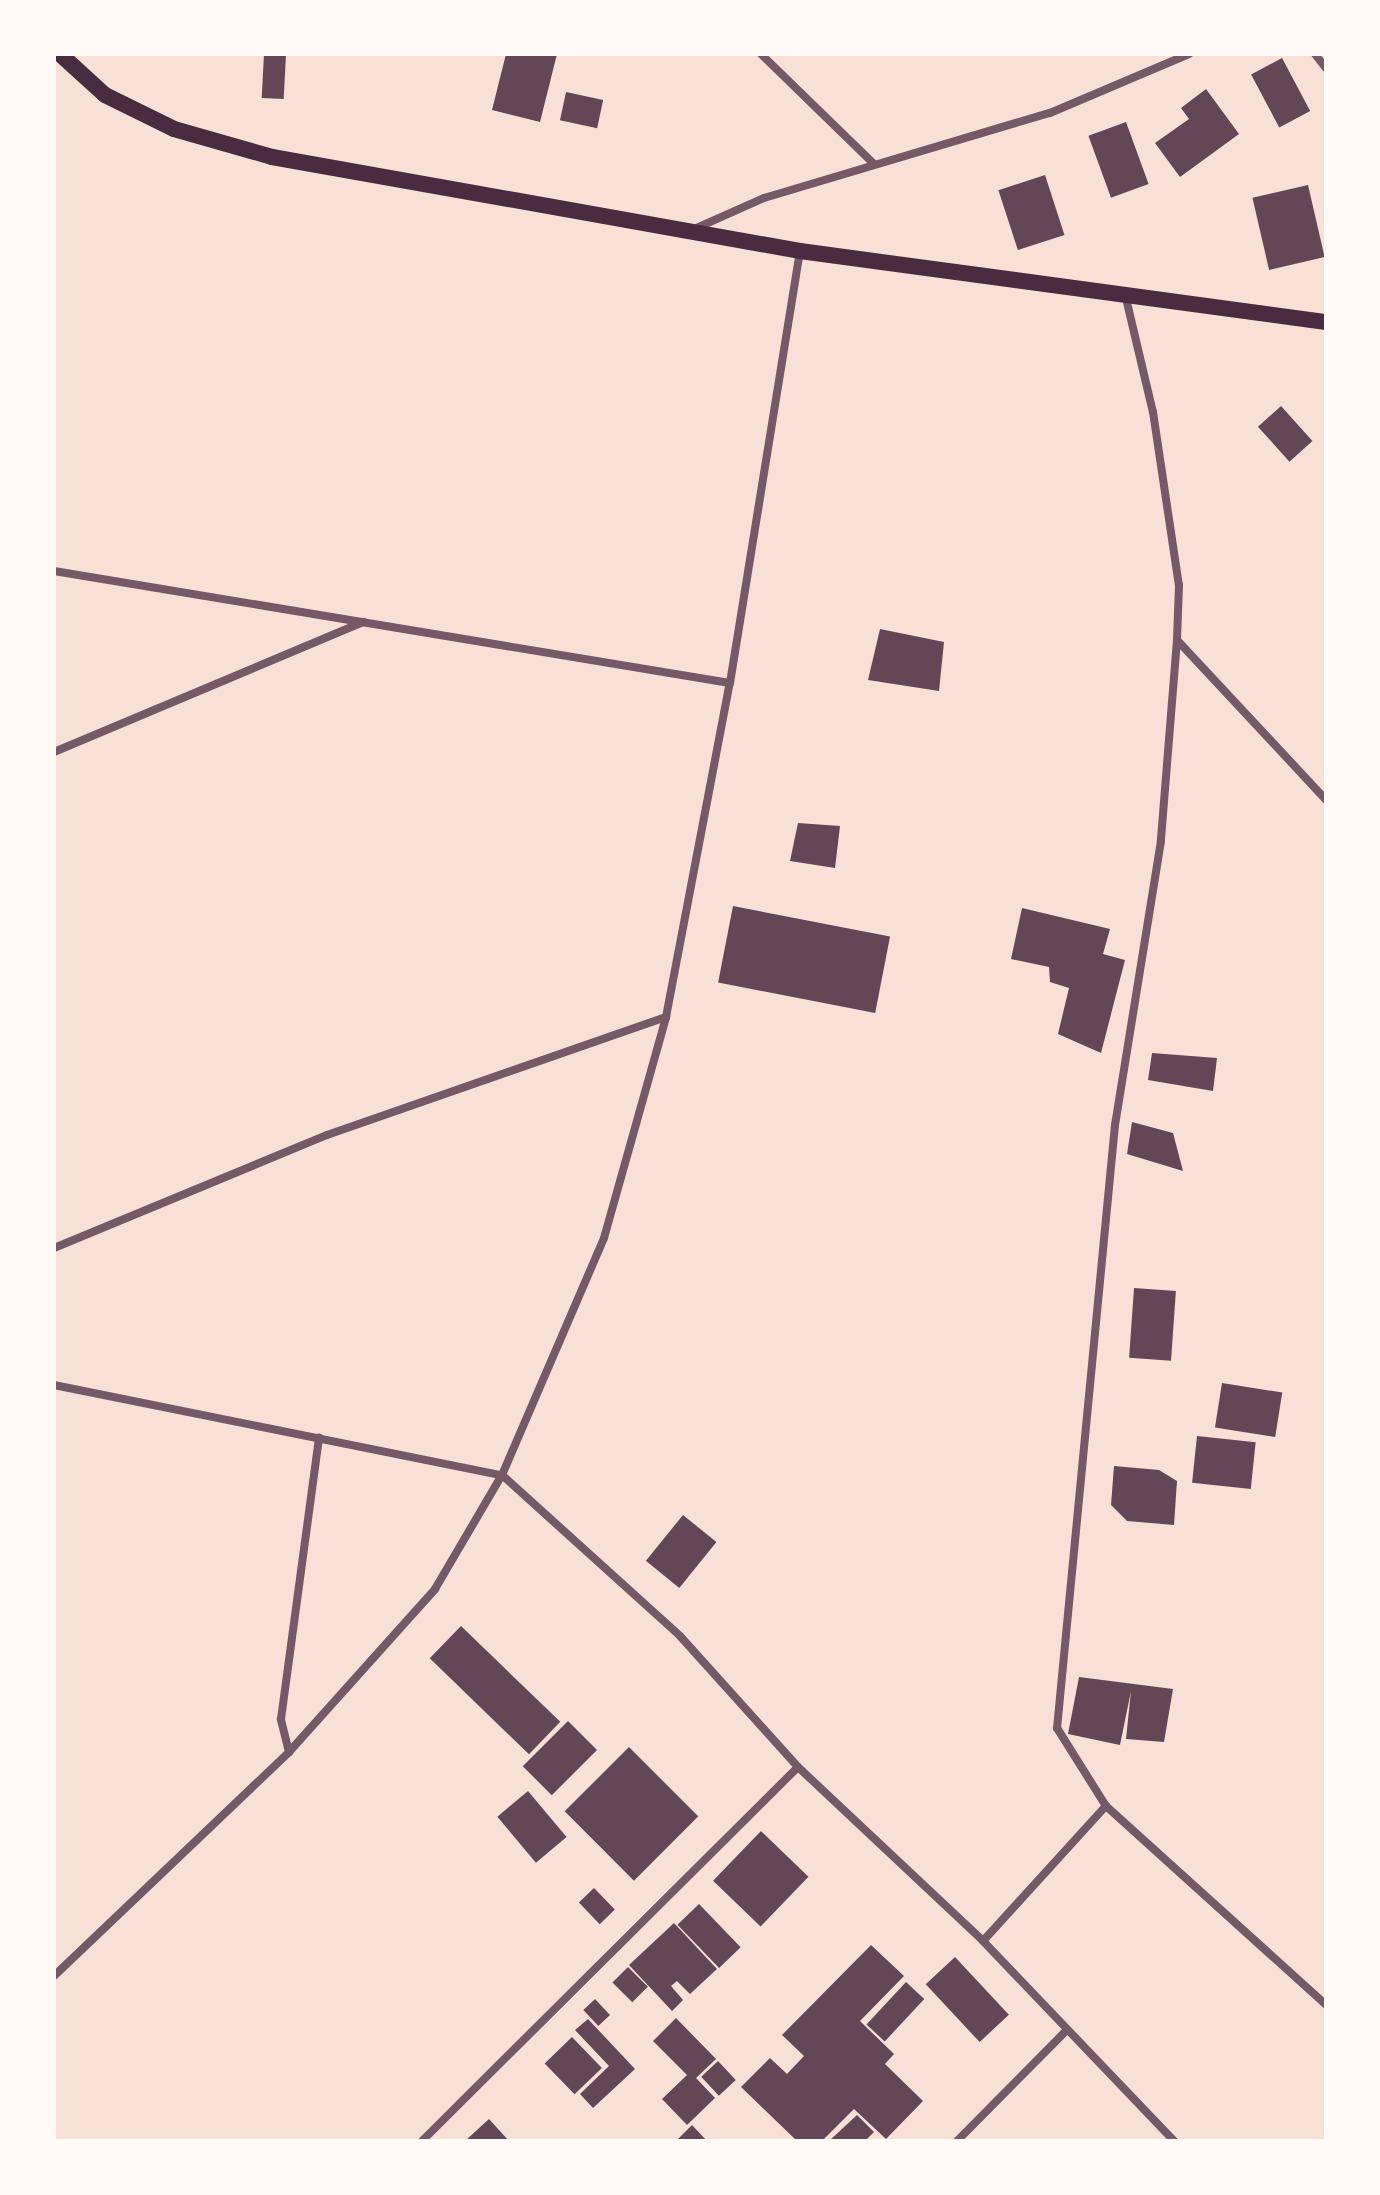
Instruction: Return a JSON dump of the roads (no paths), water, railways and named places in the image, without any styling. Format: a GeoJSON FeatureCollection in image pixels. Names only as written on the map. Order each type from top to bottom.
{"type":"FeatureCollection","features":[{"type":"Feature","properties":{"kind":"main road"},"geometry":{"type":"LineString","coordinates":[[60,54],[105,95],[174,129],[272,157],[800,251],[1326,322]]}},
{"type":"Feature","properties":{"kind":"street"},"geometry":{"type":"LineString","coordinates":[[761,54],[873,163]]}},
{"type":"Feature","properties":{"kind":"street"},"geometry":{"type":"LineString","coordinates":[[691,230],[873,163],[1050,113],[1189,54]]}},
{"type":"Feature","properties":{"kind":"street"},"geometry":{"type":"LineString","coordinates":[[1315,54],[1326,68]]}},
{"type":"Feature","properties":{"kind":"street"},"geometry":{"type":"LineString","coordinates":[[54,1976],[289,1752],[435,1589],[502,1475],[604,1238],[666,1017],[730,683],[800,251]]}},
{"type":"Feature","properties":{"kind":"street"},"geometry":{"type":"LineString","coordinates":[[1125,293],[1153,412],[1179,585],[1177,640],[1161,841],[1115,1125],[1058,1674],[1057,1728],[1106,1806],[1326,2005]]}},
{"type":"Feature","properties":{"kind":"street"},"geometry":{"type":"LineString","coordinates":[[54,571],[730,683]]}},
{"type":"Feature","properties":{"kind":"street"},"geometry":{"type":"LineString","coordinates":[[54,752],[364,621]]}},
{"type":"Feature","properties":{"kind":"street"},"geometry":{"type":"LineString","coordinates":[[1177,640],[1326,800]]}},
{"type":"Feature","properties":{"kind":"street"},"geometry":{"type":"LineString","coordinates":[[54,1248],[327,1135],[666,1017]]}},
{"type":"Feature","properties":{"kind":"street"},"geometry":{"type":"LineString","coordinates":[[54,1385],[502,1475],[680,1636],[798,1767],[983,1941],[1174,2141]]}},
{"type":"Feature","properties":{"kind":"street"},"geometry":{"type":"LineString","coordinates":[[289,1752],[281,1719],[319,1438]]}},
{"type":"Feature","properties":{"kind":"street"},"geometry":{"type":"LineString","coordinates":[[422,2141],[798,1767]]}},
{"type":"Feature","properties":{"kind":"street"},"geometry":{"type":"LineString","coordinates":[[983,1941],[1106,1806]]}},
{"type":"Feature","properties":{"kind":"street"},"geometry":{"type":"LineString","coordinates":[[957,2141],[1066,2031]]}}]}
